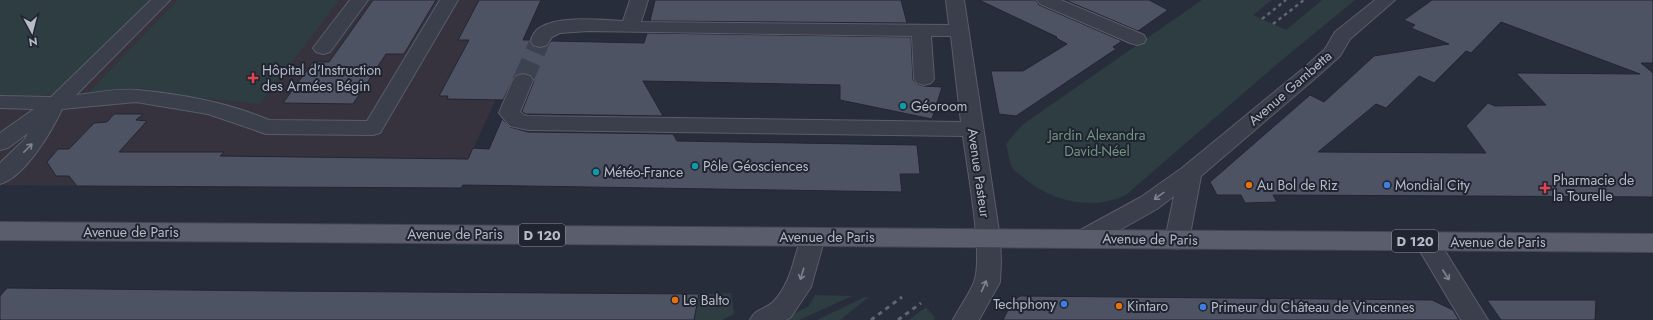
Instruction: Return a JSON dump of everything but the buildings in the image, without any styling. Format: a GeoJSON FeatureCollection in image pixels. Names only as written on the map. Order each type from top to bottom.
{"type":"FeatureCollection","features":[{"type":"Feature","properties":{"kind":"main road","name":"Avenue de Paris"},"geometry":{"type":"LineString","coordinates":[[0,231],[813,237],[987,233],[1084,239],[1653,243]]}},
{"type":"Feature","properties":{"kind":"street"},"geometry":{"type":"LineString","coordinates":[[0,143],[56,103],[161,0]]}},
{"type":"Feature","properties":{"kind":"street"},"geometry":{"type":"LineString","coordinates":[[324,48],[359,0]]}},
{"type":"Feature","properties":{"kind":"street"},"geometry":{"type":"LineString","coordinates":[[0,102],[56,103],[136,96],[210,108],[248,119],[266,127],[373,128],[449,0]]}},
{"type":"Feature","properties":{"kind":"street"},"geometry":{"type":"LineString","coordinates":[[630,27],[640,0]]}},
{"type":"Feature","properties":{"kind":"street","name":"Avenue Pasteur"},"geometry":{"type":"LineString","coordinates":[[955,0],[987,233],[989,262],[987,282],[966,320]]}},
{"type":"Feature","properties":{"kind":"street"},"geometry":{"type":"LineString","coordinates":[[1046,0],[1137,39]]}},
{"type":"Feature","properties":{"kind":"street","name":"Avenue Gambetta"},"geometry":{"type":"LineString","coordinates":[[1084,239],[1149,202],[1190,173],[1312,71],[1333,52],[1342,36],[1386,0]]}},
{"type":"Feature","properties":{"kind":"street"},"geometry":{"type":"LineString","coordinates":[[540,41],[543,35],[548,31],[563,27],[959,31]]}},
{"type":"Feature","properties":{"kind":"street"},"geometry":{"type":"LineString","coordinates":[[921,31],[924,80]]}},
{"type":"Feature","properties":{"kind":"street"},"geometry":{"type":"LineString","coordinates":[[523,80],[509,113],[517,121],[528,123],[973,129]]}},
{"type":"Feature","properties":{"kind":"street"},"geometry":{"type":"LineString","coordinates":[[0,176],[33,143],[56,103]]}},
{"type":"Feature","properties":{"kind":"street"},"geometry":{"type":"LineString","coordinates":[[1177,240],[1190,173]]}},
{"type":"Feature","properties":{"kind":"street"},"geometry":{"type":"LineString","coordinates":[[763,320],[782,310],[798,287],[813,237]]}},
{"type":"Feature","properties":{"kind":"street"},"geometry":{"type":"LineString","coordinates":[[1426,241],[1475,320]]}},
{"type":"Feature","properties":{"kind":"shaded area","name":"Hôpital d'Instruction des Armées Bégin"},"geometry":{"type":"Polygon","coordinates":[[[0,0],[541,0],[469,158],[474,158],[461,188],[0,185],[0,0]]]}},
{"type":"Feature","properties":{"kind":"green space"},"geometry":{"type":"Polygon","coordinates":[[[0,0],[151,0],[51,95],[0,95],[0,0]]]}},
{"type":"Feature","properties":{"kind":"green space"},"geometry":{"type":"Polygon","coordinates":[[[178,0],[339,0],[260,104],[171,95],[144,88],[87,94],[178,0]]]}},
{"type":"Feature","properties":{"kind":"green space","name":"Jardin Alexandra David-Néel"},"geometry":{"type":"Polygon","coordinates":[[[1202,0],[1272,0],[1253,15],[1286,30],[1322,0],[1355,0],[1283,59],[1127,194],[1101,202],[1087,203],[1073,201],[1047,193],[1014,170],[1010,162],[1006,144],[1022,125],[1202,0]]]}},
{"type":"Feature","properties":{"kind":"green space"},"geometry":{"type":"Polygon","coordinates":[[[731,293],[734,314],[722,320],[694,320],[699,294],[731,293]]]}},
{"type":"Feature","properties":{"kind":"green space"},"geometry":{"type":"Polygon","coordinates":[[[815,295],[852,296],[799,320],[782,320],[809,306],[815,295]]]}},
{"type":"Feature","properties":{"kind":"green space"},"geometry":{"type":"Polygon","coordinates":[[[865,297],[869,297],[840,320],[817,320],[865,297]]]}},
{"type":"Feature","properties":{"kind":"green space"},"geometry":{"type":"Polygon","coordinates":[[[926,307],[935,318],[934,320],[909,320],[926,307]]]}},
{"type":"Feature","properties":{"kind":"tunnel"},"geometry":{"type":"LineString","coordinates":[[523,80],[540,41]]}},
{"type":"Feature","properties":{"kind":"railway"},"geometry":{"type":"LineString","coordinates":[[1262,19],[1286,0]]}},
{"type":"Feature","properties":{"kind":"railway"},"geometry":{"type":"LineString","coordinates":[[1273,24],[1304,0]]}},
{"type":"Feature","properties":{"kind":"railway"},"geometry":{"type":"LineString","coordinates":[[871,320],[902,297]]}},
{"type":"Feature","properties":{"kind":"railway"},"geometry":{"type":"LineString","coordinates":[[898,320],[921,303]]}},
{"type":"Feature","properties":{"kind":"place","name":"Hôpital d'Instruction des Armées Bégin"},"geometry":{"type":"Point","coordinates":[253,78]}},
{"type":"Feature","properties":{"kind":"place","name":"Géoroom"},"geometry":{"type":"Point","coordinates":[903,106]}},
{"type":"Feature","properties":{"kind":"place","name":"Pôle Géosciences"},"geometry":{"type":"Point","coordinates":[695,166]}},
{"type":"Feature","properties":{"kind":"place","name":"Météo-France"},"geometry":{"type":"Point","coordinates":[596,172]}},
{"type":"Feature","properties":{"kind":"place","name":"Au Bol de Riz"},"geometry":{"type":"Point","coordinates":[1249,185]}},
{"type":"Feature","properties":{"kind":"place","name":"Mondial City"},"geometry":{"type":"Point","coordinates":[1387,185]}},
{"type":"Feature","properties":{"kind":"place","name":"Pharmacie de la Tourelle"},"geometry":{"type":"Point","coordinates":[1545,188]}},
{"type":"Feature","properties":{"kind":"place","name":"Le Balto"},"geometry":{"type":"Point","coordinates":[675,300]}},
{"type":"Feature","properties":{"kind":"place","name":"Techphony"},"geometry":{"type":"Point","coordinates":[1064,304]}},
{"type":"Feature","properties":{"kind":"place","name":"Kintaro"},"geometry":{"type":"Point","coordinates":[1119,306]}},
{"type":"Feature","properties":{"kind":"place","name":"Primeur du Château de Vincennes"},"geometry":{"type":"Point","coordinates":[1203,307]}}]}
